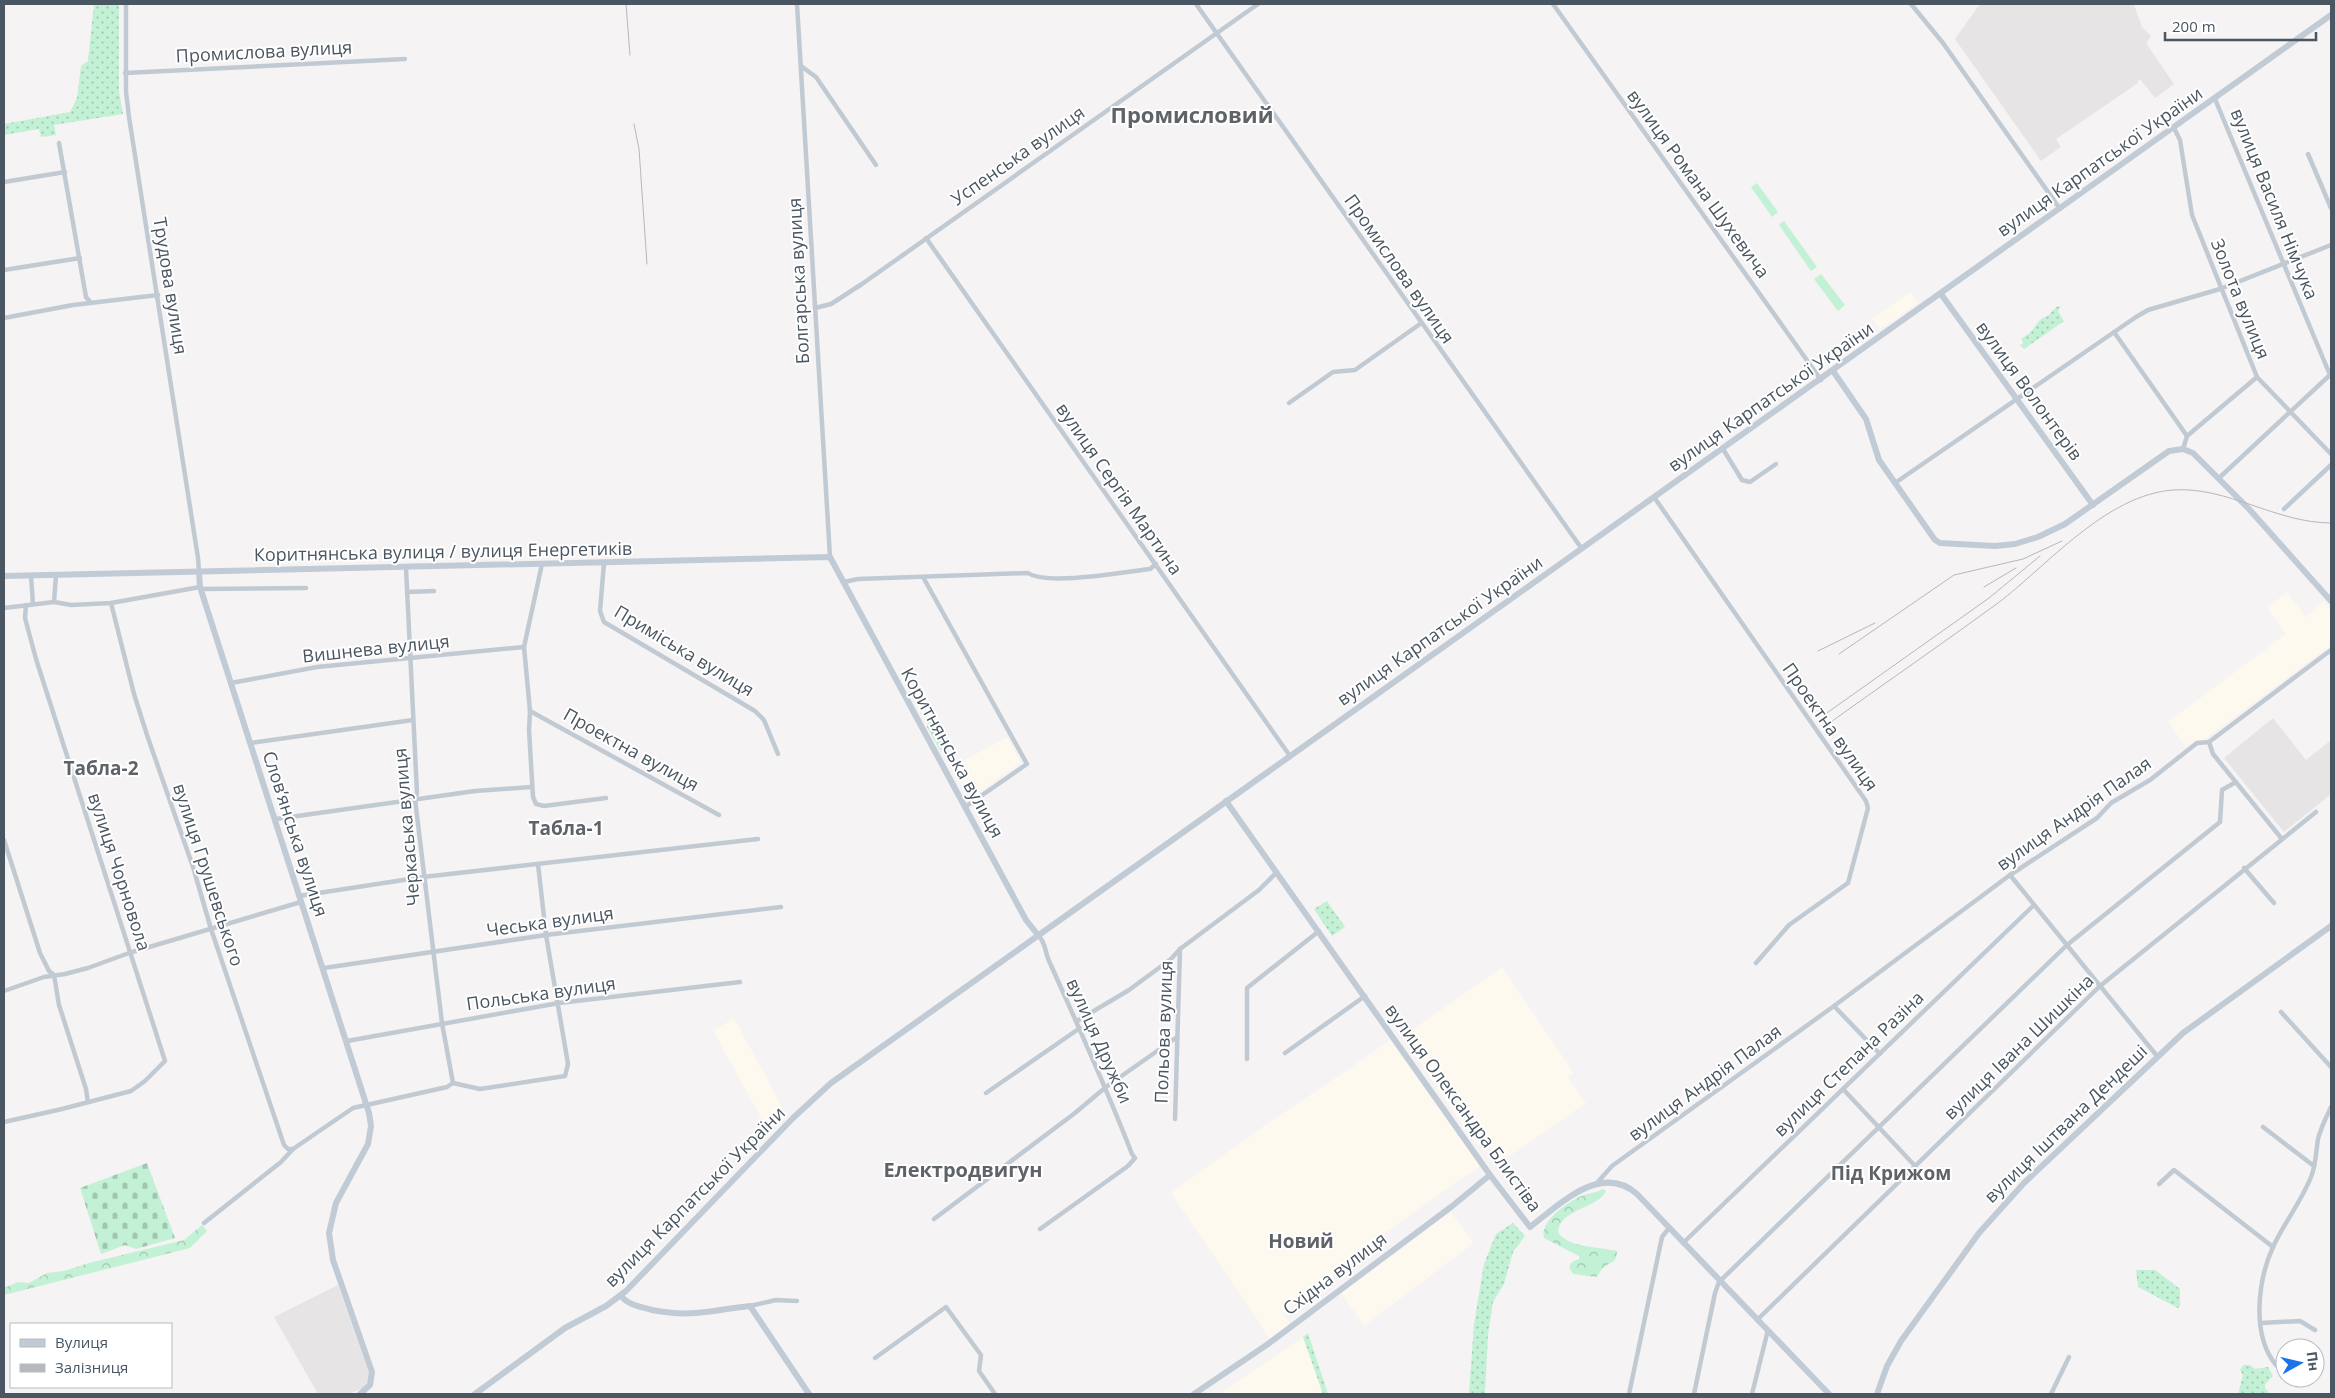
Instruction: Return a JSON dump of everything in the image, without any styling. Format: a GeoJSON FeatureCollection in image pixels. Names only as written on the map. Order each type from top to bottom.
{"type":"FeatureCollection","features":[{"type":"Feature","properties":{"kind":"street","name":"Трудова вулиця"},"geometry":{"type":"LineString","coordinates":[[126,4],[126,73],[129,117],[198,558],[198,572]]}},
{"type":"Feature","properties":{"kind":"street","name":"Болгарська вулиця"},"geometry":{"type":"LineString","coordinates":[[797,4],[830,557]]}},
{"type":"Feature","properties":{"kind":"street","name":"Промислова вулиця"},"geometry":{"type":"LineString","coordinates":[[1196,4],[1420,324],[1582,549]]}},
{"type":"Feature","properties":{"kind":"street","name":"Успенська вулиця"},"geometry":{"type":"LineString","coordinates":[[815,308],[831,304],[1258,4]]}},
{"type":"Feature","properties":{"kind":"street","name":"вулиця Романа Шухевича"},"geometry":{"type":"LineString","coordinates":[[1553,4],[1821,380]]}},
{"type":"Feature","properties":{"kind":"street"},"geometry":{"type":"LineString","coordinates":[[1911,4],[1943,44],[2060,209]]}},
{"type":"Feature","properties":{"kind":"street","name":"вулиця Карпатської України"},"geometry":{"type":"LineString","coordinates":[[475,1394],[565,1328],[626,1291],[816,1096],[859,1062],[1821,380],[2331,15]]}},
{"type":"Feature","properties":{"kind":"street","name":"Промислова вулиця"},"geometry":{"type":"LineString","coordinates":[[126,73],[405,59]]}},
{"type":"Feature","properties":{"kind":"street"},"geometry":{"type":"LineString","coordinates":[[801,66],[816,76],[876,165]]}},
{"type":"Feature","properties":{"kind":"street","name":"вулиця Василя Німчука"},"geometry":{"type":"LineString","coordinates":[[2215,98],[2283,264],[2331,374]]}},
{"type":"Feature","properties":{"kind":"street","name":"Золота вулиця"},"geometry":{"type":"LineString","coordinates":[[2174,128],[2180,140],[2192,215],[2220,289],[2257,377],[2331,454]]}},
{"type":"Feature","properties":{"kind":"street"},"geometry":{"type":"LineString","coordinates":[[59,143],[86,297],[91,303]]}},
{"type":"Feature","properties":{"kind":"street"},"geometry":{"type":"LineString","coordinates":[[2308,154],[2331,208]]}},
{"type":"Feature","properties":{"kind":"street"},"geometry":{"type":"LineString","coordinates":[[4,182],[65,172]]}},
{"type":"Feature","properties":{"kind":"street","name":"вулиця Сергія Мартина"},"geometry":{"type":"LineString","coordinates":[[926,238],[1290,756]]}},
{"type":"Feature","properties":{"kind":"street"},"geometry":{"type":"LineString","coordinates":[[1895,483],[2148,310],[2220,289],[2331,245]]}},
{"type":"Feature","properties":{"kind":"street"},"geometry":{"type":"LineString","coordinates":[[4,270],[80,258]]}},
{"type":"Feature","properties":{"kind":"street","name":"вулиця Волонтерів"},"geometry":{"type":"LineString","coordinates":[[1941,294],[2093,505]]}},
{"type":"Feature","properties":{"kind":"street"},"geometry":{"type":"LineString","coordinates":[[4,318],[91,303],[158,295]]}},
{"type":"Feature","properties":{"kind":"street"},"geometry":{"type":"LineString","coordinates":[[1289,403],[1333,372],[1355,370],[1420,324]]}},
{"type":"Feature","properties":{"kind":"street"},"geometry":{"type":"LineString","coordinates":[[2114,332],[2187,436]]}},
{"type":"Feature","properties":{"kind":"street"},"geometry":{"type":"LineString","coordinates":[[1833,371],[1866,419],[1877,454],[1935,540],[1948,545],[2005,546],[2038,538],[2063,525],[2169,451],[2183,449],[2193,453],[2219,478],[2331,601]]}},
{"type":"Feature","properties":{"kind":"street"},"geometry":{"type":"LineString","coordinates":[[2219,478],[2331,374]]}},
{"type":"Feature","properties":{"kind":"street"},"geometry":{"type":"LineString","coordinates":[[2183,449],[2187,436],[2257,377]]}},
{"type":"Feature","properties":{"kind":"street"},"geometry":{"type":"LineString","coordinates":[[1723,449],[1742,480],[1746,482],[1750,482],[1776,464]]}},
{"type":"Feature","properties":{"kind":"street"},"geometry":{"type":"LineString","coordinates":[[2284,509],[2331,465]]}},
{"type":"Feature","properties":{"kind":"street","name":"Проектна вулиця"},"geometry":{"type":"LineString","coordinates":[[1654,497],[1861,794],[1868,808],[1848,883],[1789,926],[1756,963]]}},
{"type":"Feature","properties":{"kind":"street","name":"Коритнянська вулиця / вулиця Енергетиків"},"geometry":{"type":"LineString","coordinates":[[4,576],[830,557]]}},
{"type":"Feature","properties":{"kind":"street","name":"Коритнянська вулиця"},"geometry":{"type":"LineString","coordinates":[[830,557],[1028,924],[1038,935]]}},
{"type":"Feature","properties":{"kind":"street","name":"Приміська вулиця"},"geometry":{"type":"LineString","coordinates":[[604,563],[600,611],[604,622],[755,711],[764,720],[778,754]]}},
{"type":"Feature","properties":{"kind":"street"},"geometry":{"type":"LineString","coordinates":[[542,564],[524,646],[530,710],[531,787],[536,804],[544,806],[606,798]]}},
{"type":"Feature","properties":{"kind":"street"},"geometry":{"type":"LineString","coordinates":[[844,582],[858,579],[923,576],[1028,574],[1036,578],[1070,577],[1150,569],[1156,564]]}},
{"type":"Feature","properties":{"kind":"street","name":"Черкаська вулиця"},"geometry":{"type":"LineString","coordinates":[[406,568],[417,793],[415,799],[442,1023],[453,1083]]}},
{"type":"Feature","properties":{"kind":"street","name":"Словʼянська вулиця"},"geometry":{"type":"LineString","coordinates":[[198,572],[200,588],[368,1104],[371,1126],[368,1144],[336,1203],[329,1233],[333,1260],[372,1372],[370,1385],[360,1394]]}},
{"type":"Feature","properties":{"kind":"street"},"geometry":{"type":"LineString","coordinates":[[54,602],[56,575]]}},
{"type":"Feature","properties":{"kind":"street"},"geometry":{"type":"LineString","coordinates":[[31,576],[33,604]]}},
{"type":"Feature","properties":{"kind":"street"},"geometry":{"type":"LineString","coordinates":[[923,576],[1027,764],[965,807]]}},
{"type":"Feature","properties":{"kind":"street"},"geometry":{"type":"LineString","coordinates":[[4,608],[54,602],[71,606],[111,602],[200,588],[306,588]]}},
{"type":"Feature","properties":{"kind":"street"},"geometry":{"type":"LineString","coordinates":[[407,592],[434,591]]}},
{"type":"Feature","properties":{"kind":"street","name":"вулиця Грушевського"},"geometry":{"type":"LineString","coordinates":[[111,602],[134,694],[193,867],[211,929],[284,1145],[288,1149],[293,1149]]}},
{"type":"Feature","properties":{"kind":"street","name":"вулиця Чорновола"},"geometry":{"type":"LineString","coordinates":[[26,605],[25,618],[36,659],[165,1061],[146,1081],[131,1091],[88,1102]]}},
{"type":"Feature","properties":{"kind":"street","name":"Вишнева вулиця"},"geometry":{"type":"LineString","coordinates":[[231,683],[317,667],[524,646]]}},
{"type":"Feature","properties":{"kind":"street","name":"вулиця Андрія Палая"},"geometry":{"type":"LineString","coordinates":[[1595,1185],[1612,1166],[1834,1006],[2010,875],[2097,818],[2111,803],[2150,780],[2197,743],[2209,742],[2331,650]]}},
{"type":"Feature","properties":{"kind":"street","name":"Проектна вулиця"},"geometry":{"type":"LineString","coordinates":[[530,710],[719,815]]}},
{"type":"Feature","properties":{"kind":"street"},"geometry":{"type":"LineString","coordinates":[[250,743],[413,720]]}},
{"type":"Feature","properties":{"kind":"street"},"geometry":{"type":"LineString","coordinates":[[2209,742],[2213,754],[2282,838]]}},
{"type":"Feature","properties":{"kind":"street"},"geometry":{"type":"LineString","coordinates":[[1694,1394],[1715,1293],[1720,1282],[2067,945],[2220,822],[2222,790],[2236,782]]}},
{"type":"Feature","properties":{"kind":"street"},"geometry":{"type":"LineString","coordinates":[[276,819],[475,791],[531,787]]}},
{"type":"Feature","properties":{"kind":"street","name":"вулиця Олександра Блистіва"},"geometry":{"type":"LineString","coordinates":[[1226,801],[1490,1175],[1530,1227],[1575,1193],[1595,1185],[1618,1183],[1627,1186],[1637,1194],[1829,1394]]}},
{"type":"Feature","properties":{"kind":"street","name":"вулиця Івана Шишкіна"},"geometry":{"type":"LineString","coordinates":[[1756,1320],[1916,1167],[2100,986],[2244,868],[2316,812]]}},
{"type":"Feature","properties":{"kind":"street"},"geometry":{"type":"LineString","coordinates":[[4,991],[211,929],[300,899],[423,877],[758,839]]}},
{"type":"Feature","properties":{"kind":"street"},"geometry":{"type":"LineString","coordinates":[[4,840],[40,953],[49,971],[54,975],[59,1005],[86,1089],[88,1102],[4,1122]]}},
{"type":"Feature","properties":{"kind":"street"},"geometry":{"type":"LineString","coordinates":[[204,1222],[281,1162],[293,1149],[353,1108],[447,1087],[453,1083],[480,1088],[565,1076],[568,1073],[559,1004],[546,935],[538,864]]}},
{"type":"Feature","properties":{"kind":"street"},"geometry":{"type":"LineString","coordinates":[[2244,868],[2274,902]]}},
{"type":"Feature","properties":{"kind":"street","name":"Польова вулиця"},"geometry":{"type":"LineString","coordinates":[[1175,1119],[1180,949],[1259,890],[1277,872]]}},
{"type":"Feature","properties":{"kind":"street"},"geometry":{"type":"LineString","coordinates":[[2010,875],[2157,1056]]}},
{"type":"Feature","properties":{"kind":"street","name":"вулиця Степана Разіна"},"geometry":{"type":"LineString","coordinates":[[1683,1243],[2034,905]]}},
{"type":"Feature","properties":{"kind":"street","name":"Чеська вулиця"},"geometry":{"type":"LineString","coordinates":[[324,968],[546,935],[781,907]]}},
{"type":"Feature","properties":{"kind":"street","name":"вулиця Іштвана Дендеші"},"geometry":{"type":"LineString","coordinates":[[1877,1394],[1896,1348],[1994,1215],[2024,1183],[2157,1056],[2215,1009],[2331,926]]}},
{"type":"Feature","properties":{"kind":"street"},"geometry":{"type":"LineString","coordinates":[[1247,1059],[1247,988],[1319,931]]}},
{"type":"Feature","properties":{"kind":"street","name":"вулиця Дружби"},"geometry":{"type":"LineString","coordinates":[[1038,935],[1043,939],[1048,960],[1077,1021],[1135,1158],[1128,1166],[1040,1229]]}},
{"type":"Feature","properties":{"kind":"street"},"geometry":{"type":"LineString","coordinates":[[1077,1021],[1129,990],[1171,959],[1180,949]]}},
{"type":"Feature","properties":{"kind":"street","name":"Польська вулиця"},"geometry":{"type":"LineString","coordinates":[[347,1041],[559,1004],[740,982]]}},
{"type":"Feature","properties":{"kind":"street"},"geometry":{"type":"LineString","coordinates":[[1285,1053],[1365,996]]}},
{"type":"Feature","properties":{"kind":"street"},"geometry":{"type":"LineString","coordinates":[[1834,1006],[1880,1054]]}},
{"type":"Feature","properties":{"kind":"street"},"geometry":{"type":"LineString","coordinates":[[2281,1012],[2331,1067]]}},
{"type":"Feature","properties":{"kind":"street"},"geometry":{"type":"LineString","coordinates":[[986,1093],[1080,1028]]}},
{"type":"Feature","properties":{"kind":"street"},"geometry":{"type":"LineString","coordinates":[[934,1219],[1075,1113],[1106,1087],[1177,1036]]}},
{"type":"Feature","properties":{"kind":"street"},"geometry":{"type":"LineString","coordinates":[[1843,1089],[1916,1167]]}},
{"type":"Feature","properties":{"kind":"street"},"geometry":{"type":"LineString","coordinates":[[2275,1363],[2266,1346],[2260,1323],[2261,1290],[2273,1247],[2302,1197],[2314,1166],[2320,1129],[2331,1108]]}},
{"type":"Feature","properties":{"kind":"street"},"geometry":{"type":"LineString","coordinates":[[2263,1127],[2314,1166]]}},
{"type":"Feature","properties":{"kind":"street"},"geometry":{"type":"LineString","coordinates":[[2160,1184],[2174,1170],[2273,1247]]}},
{"type":"Feature","properties":{"kind":"street","name":"Східна вулиця"},"geometry":{"type":"LineString","coordinates":[[1194,1394],[1268,1344],[1452,1207],[1490,1175]]}},
{"type":"Feature","properties":{"kind":"street"},"geometry":{"type":"LineString","coordinates":[[1629,1394],[1662,1237],[1669,1228]]}},
{"type":"Feature","properties":{"kind":"street"},"geometry":{"type":"LineString","coordinates":[[620,1296],[628,1303],[680,1314],[705,1314],[776,1300],[797,1301]]}},
{"type":"Feature","properties":{"kind":"street"},"geometry":{"type":"LineString","coordinates":[[750,1306],[809,1394]]}},
{"type":"Feature","properties":{"kind":"street"},"geometry":{"type":"LineString","coordinates":[[875,1358],[946,1307],[981,1355],[979,1371],[995,1394]]}},
{"type":"Feature","properties":{"kind":"street"},"geometry":{"type":"LineString","coordinates":[[2260,1323],[2300,1321],[2314,1330]]}},
{"type":"Feature","properties":{"kind":"street"},"geometry":{"type":"LineString","coordinates":[[1752,1394],[1768,1330]]}},
{"type":"Feature","properties":{"kind":"street"},"geometry":{"type":"LineString","coordinates":[[2051,1394],[2069,1357]]}},
{"type":"Feature","properties":{"kind":"shaded area"},"geometry":{"type":"Polygon","coordinates":[[[1980,4],[2134,5],[2142,27],[2151,36],[2146,43],[2174,84],[2155,98],[2140,79],[2137,81],[2138,83],[2056,139],[2061,147],[2041,161],[1955,39],[1980,4]]]}},
{"type":"Feature","properties":{"kind":"shaded area"},"geometry":{"type":"Polygon","coordinates":[[[1910,292],[1918,303],[1880,329],[1872,319],[1910,292]]]}},
{"type":"Feature","properties":{"kind":"shaded area"},"geometry":{"type":"Polygon","coordinates":[[[2287,592],[2306,617],[2324,601],[2331,610],[2331,645],[2205,739],[2195,741],[2186,747],[2168,722],[2286,634],[2267,608],[2287,592]]]}},
{"type":"Feature","properties":{"kind":"shaded area"},"geometry":{"type":"Polygon","coordinates":[[[2273,718],[2306,760],[2331,740],[2331,794],[2284,832],[2224,758],[2273,718]]]}},
{"type":"Feature","properties":{"kind":"shaded area"},"geometry":{"type":"Polygon","coordinates":[[[1007,737],[1021,762],[971,798],[954,766],[1007,737]]]}},
{"type":"Feature","properties":{"kind":"shaded area"},"geometry":{"type":"Polygon","coordinates":[[[1502,967],[1574,1073],[1568,1077],[1586,1103],[1501,1162],[1486,1140],[1477,1146],[1402,1037],[1502,967]]]}},
{"type":"Feature","properties":{"kind":"shaded area"},"geometry":{"type":"Polygon","coordinates":[[[734,1018],[786,1114],[774,1126],[767,1120],[764,1123],[713,1031],[734,1018]]]}},
{"type":"Feature","properties":{"kind":"shaded area"},"geometry":{"type":"Polygon","coordinates":[[[1390,1040],[1480,1166],[1347,1259],[1346,1261],[1350,1265],[1283,1313],[1290,1324],[1269,1339],[1171,1193],[1265,1125],[1390,1040]]]}},
{"type":"Feature","properties":{"kind":"shaded area"},"geometry":{"type":"Polygon","coordinates":[[[1450,1211],[1474,1243],[1364,1326],[1340,1291],[1450,1211]]]}},
{"type":"Feature","properties":{"kind":"shaded area"},"geometry":{"type":"Polygon","coordinates":[[[338,1285],[370,1376],[367,1386],[349,1394],[318,1394],[274,1317],[338,1285]]]}},
{"type":"Feature","properties":{"kind":"shaded area"},"geometry":{"type":"Polygon","coordinates":[[[1303,1337],[1323,1394],[1219,1394],[1303,1337]]]}},
{"type":"Feature","properties":{"kind":"green space"},"geometry":{"type":"Polygon","coordinates":[[[94,4],[119,4],[119,91],[123,114],[54,125],[56,135],[41,137],[39,129],[4,135],[4,124],[70,112],[77,98],[81,66],[88,61],[94,4]]]}},
{"type":"Feature","properties":{"kind":"green space"},"geometry":{"type":"Polygon","coordinates":[[[1757,183],[1778,212],[1772,217],[1751,187],[1757,183]]]}},
{"type":"Feature","properties":{"kind":"green space"},"geometry":{"type":"Polygon","coordinates":[[[1784,221],[1817,267],[1811,271],[1779,225],[1784,221]]]}},
{"type":"Feature","properties":{"kind":"green space"},"geometry":{"type":"Polygon","coordinates":[[[1821,274],[1845,305],[1838,311],[1814,279],[1821,274]]]}},
{"type":"Feature","properties":{"kind":"green space"},"geometry":{"type":"Polygon","coordinates":[[[2061,306],[2058,311],[2064,321],[2024,349],[2020,345],[2024,343],[2021,339],[2032,331],[2041,319],[2048,316],[2056,307],[2061,306]]]}},
{"type":"Feature","properties":{"kind":"green space"},"geometry":{"type":"Polygon","coordinates":[[[932,719],[937,720],[949,744],[948,749],[944,751],[940,750],[927,727],[928,722],[932,719]]]}},
{"type":"Feature","properties":{"kind":"green space"},"geometry":{"type":"Polygon","coordinates":[[[1327,901],[1345,927],[1332,936],[1314,909],[1327,901]]]}},
{"type":"Feature","properties":{"kind":"green space"},"geometry":{"type":"Polygon","coordinates":[[[147,1163],[175,1238],[136,1249],[125,1245],[101,1254],[80,1188],[147,1163]]]}},
{"type":"Feature","properties":{"kind":"green space"},"geometry":{"type":"Polygon","coordinates":[[[1603,1189],[1606,1191],[1602,1197],[1565,1218],[1560,1224],[1558,1232],[1569,1241],[1577,1244],[1617,1251],[1616,1258],[1603,1268],[1596,1277],[1573,1274],[1569,1267],[1572,1262],[1579,1259],[1579,1256],[1544,1238],[1546,1225],[1564,1206],[1584,1195],[1603,1189]]]}},
{"type":"Feature","properties":{"kind":"green space"},"geometry":{"type":"Polygon","coordinates":[[[1513,1223],[1525,1236],[1513,1252],[1504,1284],[1493,1302],[1488,1334],[1485,1394],[1469,1394],[1474,1324],[1484,1264],[1496,1234],[1513,1223]]]}},
{"type":"Feature","properties":{"kind":"green space"},"geometry":{"type":"Polygon","coordinates":[[[202,1225],[207,1231],[190,1248],[4,1295],[4,1288],[18,1282],[29,1283],[47,1273],[64,1271],[184,1240],[202,1225]]]}},
{"type":"Feature","properties":{"kind":"green space"},"geometry":{"type":"Polygon","coordinates":[[[2136,1270],[2155,1270],[2180,1289],[2180,1306],[2178,1308],[2138,1287],[2136,1270]]]}},
{"type":"Feature","properties":{"kind":"green space"},"geometry":{"type":"Polygon","coordinates":[[[1308,1333],[1328,1394],[1323,1394],[1303,1337],[1308,1333]]]}},
{"type":"Feature","properties":{"kind":"green space"},"geometry":{"type":"Polygon","coordinates":[[[2243,1365],[2250,1365],[2255,1369],[2268,1367],[2273,1376],[2265,1384],[2265,1388],[2270,1394],[2238,1394],[2243,1375],[2240,1370],[2243,1365]]]}},
{"type":"Feature","properties":{"kind":"railway"},"geometry":{"type":"LineString","coordinates":[[626,4],[630,55]]}},
{"type":"Feature","properties":{"kind":"railway"},"geometry":{"type":"LineString","coordinates":[[634,124],[639,149],[647,264]]}},
{"type":"Feature","properties":{"kind":"railway"},"geometry":{"type":"LineString","coordinates":[[1828,724],[1998,603],[2079,534],[2124,504],[2148,495],[2173,490],[2193,490],[2213,493],[2291,517],[2331,523]]}},
{"type":"Feature","properties":{"kind":"railway"},"geometry":{"type":"LineString","coordinates":[[1839,654],[1954,575],[2023,559],[2062,541]]}},
{"type":"Feature","properties":{"kind":"railway"},"geometry":{"type":"LineString","coordinates":[[1824,715],[1989,598],[2040,556]]}},
{"type":"Feature","properties":{"kind":"railway"},"geometry":{"type":"LineString","coordinates":[[1984,587],[2016,568]]}},
{"type":"Feature","properties":{"kind":"railway"},"geometry":{"type":"LineString","coordinates":[[1818,651],[1875,623]]}},
{"type":"Feature","properties":{"kind":"district","name":"Промисловий"},"geometry":{"type":"Point","coordinates":[1192,115]}},
{"type":"Feature","properties":{"kind":"district","name":"Табла-2"},"geometry":{"type":"Point","coordinates":[101,768]}},
{"type":"Feature","properties":{"kind":"district","name":"Табла-1"},"geometry":{"type":"Point","coordinates":[566,828]}},
{"type":"Feature","properties":{"kind":"district","name":"Електродвигун"},"geometry":{"type":"Point","coordinates":[963,1170]}},
{"type":"Feature","properties":{"kind":"district","name":"Під Крижом"},"geometry":{"type":"Point","coordinates":[1891,1173]}},
{"type":"Feature","properties":{"kind":"district","name":"Новий"},"geometry":{"type":"Point","coordinates":[1301,1241]}}]}
